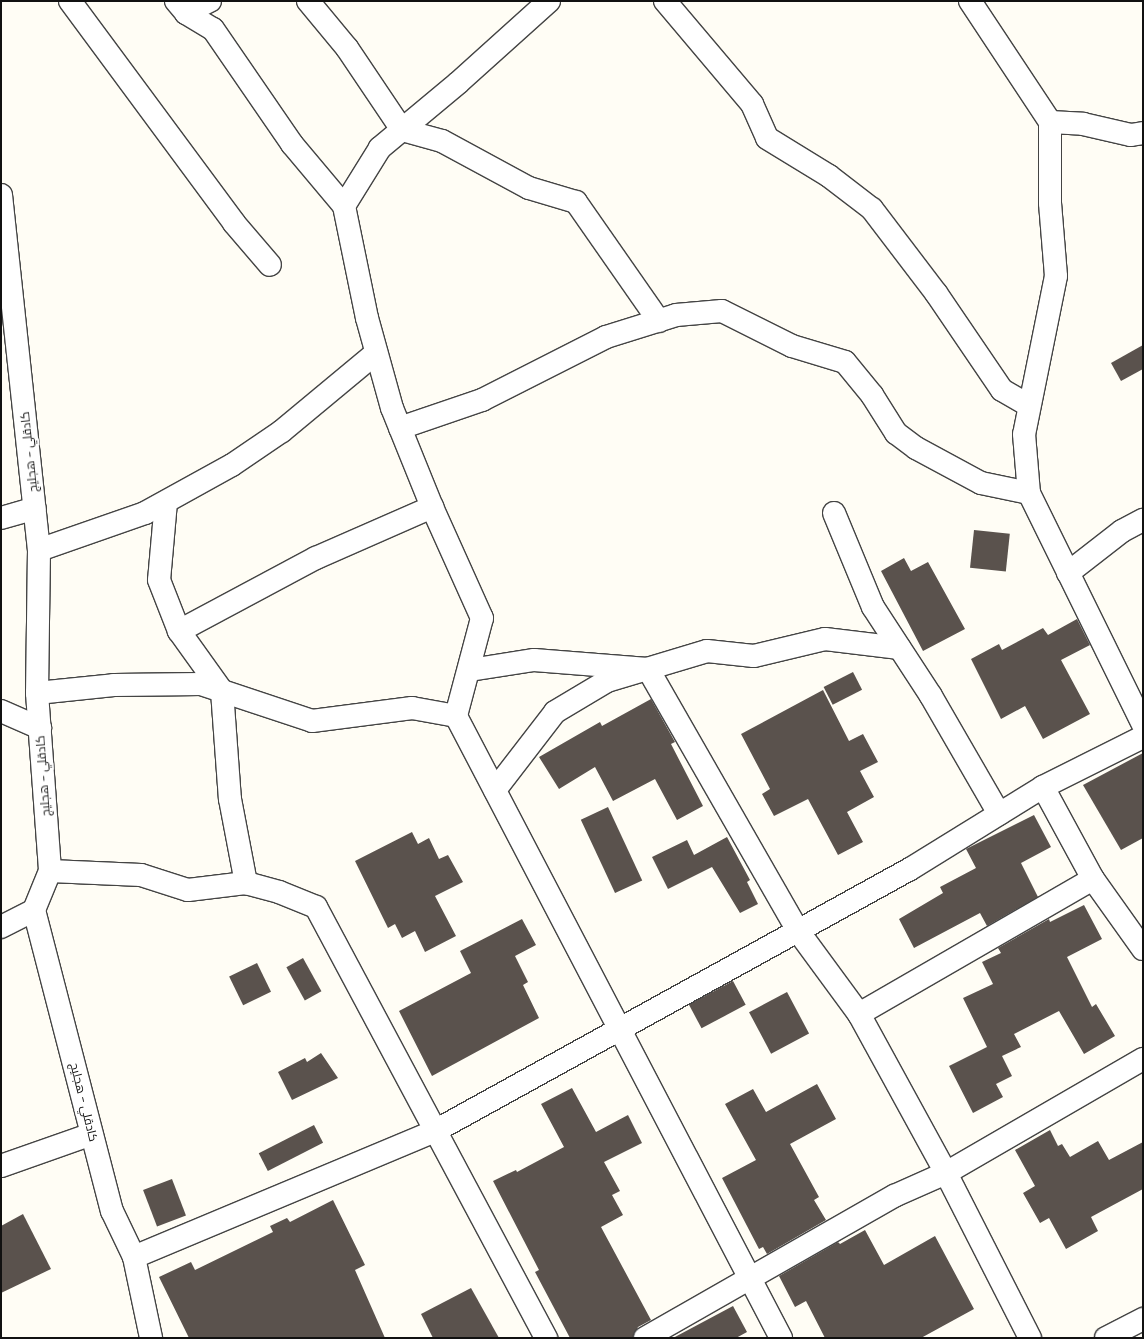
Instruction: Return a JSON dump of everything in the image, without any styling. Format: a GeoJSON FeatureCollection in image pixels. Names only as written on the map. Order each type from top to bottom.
{"type":"FeatureCollection","features":[{"type":"Feature","properties":{"kind":"street"},"geometry":{"type":"LineString","coordinates":[[70,1],[234,223],[270,265]]}},
{"type":"Feature","properties":{"kind":"street"},"geometry":{"type":"LineString","coordinates":[[181,7],[210,1]]}},
{"type":"Feature","properties":{"kind":"street"},"geometry":{"type":"LineString","coordinates":[[308,1],[347,48],[402,130],[442,142],[529,188],[576,202],[659,320]]}},
{"type":"Feature","properties":{"kind":"street"},"geometry":{"type":"LineString","coordinates":[[344,206],[380,148],[549,1]]}},
{"type":"Feature","properties":{"kind":"street"},"geometry":{"type":"LineString","coordinates":[[665,1],[752,104],[767,138],[828,176],[872,209],[936,293],[1002,390],[1028,405]]}},
{"type":"Feature","properties":{"kind":"street"},"geometry":{"type":"LineString","coordinates":[[970,1],[1050,122],[1050,203],[1056,276],[1028,405],[1024,434],[1029,493],[1143,725]]}},
{"type":"Feature","properties":{"kind":"street"},"geometry":{"type":"LineString","coordinates":[[181,7],[213,29],[292,144],[344,206],[376,353],[400,428],[432,507],[482,618],[470,670],[456,716],[618,1030],[781,1338]]}},
{"type":"Feature","properties":{"kind":"street"},"geometry":{"type":"LineString","coordinates":[[1050,122],[1083,124],[1131,135],[1143,134]]}},
{"type":"Feature","properties":{"kind":"street","name":"كادقلي - هجليج"},"geometry":{"type":"LineString","coordinates":[[1,195],[39,550],[37,692],[50,871],[34,910],[112,1211],[134,1257],[151,1338]]}},
{"type":"Feature","properties":{"kind":"street"},"geometry":{"type":"LineString","coordinates":[[400,428],[482,400],[606,338],[676,315],[722,311],[792,346],[845,362],[872,394],[896,433],[911,444],[981,484],[1029,493]]}},
{"type":"Feature","properties":{"kind":"street"},"geometry":{"type":"LineString","coordinates":[[39,550],[145,513],[232,465],[282,431],[376,353]]}},
{"type":"Feature","properties":{"kind":"street"},"geometry":{"type":"LineString","coordinates":[[166,502],[159,580],[179,631],[222,691],[230,799],[246,883]]}},
{"type":"Feature","properties":{"kind":"street"},"geometry":{"type":"LineString","coordinates":[[179,631],[316,558],[432,507]]}},
{"type":"Feature","properties":{"kind":"street"},"geometry":{"type":"LineString","coordinates":[[1,518],[35,508]]}},
{"type":"Feature","properties":{"kind":"street"},"geometry":{"type":"LineString","coordinates":[[834,513],[873,607],[931,696],[999,814]]}},
{"type":"Feature","properties":{"kind":"street"},"geometry":{"type":"LineString","coordinates":[[1068,573],[1122,531],[1143,520]]}},
{"type":"Feature","properties":{"kind":"street"},"geometry":{"type":"LineString","coordinates":[[495,790],[555,712],[607,681],[707,651],[754,656],[825,639],[899,648]]}},
{"type":"Feature","properties":{"kind":"street"},"geometry":{"type":"LineString","coordinates":[[470,670],[534,660],[648,669]]}},
{"type":"Feature","properties":{"kind":"street"},"geometry":{"type":"LineString","coordinates":[[648,669],[798,931],[859,1014],[946,1172],[1030,1338]]}},
{"type":"Feature","properties":{"kind":"street"},"geometry":{"type":"LineString","coordinates":[[37,692],[114,685],[200,684],[312,721],[412,708],[456,716]]}},
{"type":"Feature","properties":{"kind":"street"},"geometry":{"type":"LineString","coordinates":[[1,711],[40,728]]}},
{"type":"Feature","properties":{"kind":"street"},"geometry":{"type":"LineString","coordinates":[[134,1257],[435,1131],[910,869],[1043,787],[1143,737]]}},
{"type":"Feature","properties":{"kind":"street"},"geometry":{"type":"LineString","coordinates":[[1043,787],[1093,879],[1143,949]]}},
{"type":"Feature","properties":{"kind":"street"},"geometry":{"type":"LineString","coordinates":[[50,871],[141,875],[188,890],[246,883],[279,892],[316,907],[546,1338]]}},
{"type":"Feature","properties":{"kind":"street"},"geometry":{"type":"LineString","coordinates":[[859,1014],[1093,879]]}},
{"type":"Feature","properties":{"kind":"street"},"geometry":{"type":"LineString","coordinates":[[1,928],[34,910]]}},
{"type":"Feature","properties":{"kind":"street"},"geometry":{"type":"LineString","coordinates":[[645,1338],[894,1196],[946,1172],[1143,1059]]}},
{"type":"Feature","properties":{"kind":"street"},"geometry":{"type":"LineString","coordinates":[[1,1166],[92,1134]]}},
{"type":"Feature","properties":{"kind":"street"},"geometry":{"type":"LineString","coordinates":[[1106,1338],[1143,1318]]}},
{"type":"Feature","properties":{"kind":"building"},"geometry":{"type":"Polygon","coordinates":[[[1143,345],[1143,369],[1121,381],[1111,363],[1143,345]]]}},
{"type":"Feature","properties":{"kind":"building"},"geometry":{"type":"Polygon","coordinates":[[[974,530],[1010,534],[1006,572],[970,568],[974,530]]]}},
{"type":"Feature","properties":{"kind":"building"},"geometry":{"type":"Polygon","coordinates":[[[904,558],[911,571],[928,562],[965,629],[923,651],[881,571],[904,558]]]}},
{"type":"Feature","properties":{"kind":"building"},"geometry":{"type":"Polygon","coordinates":[[[1077,619],[1090,645],[1061,660],[1090,714],[1043,739],[1025,706],[1001,719],[971,659],[999,644],[1002,650],[1043,628],[1048,635],[1077,619]]]}},
{"type":"Feature","properties":{"kind":"building"},"geometry":{"type":"Polygon","coordinates":[[[853,672],[862,690],[833,705],[824,687],[853,672]]]}},
{"type":"Feature","properties":{"kind":"building"},"geometry":{"type":"Polygon","coordinates":[[[823,690],[849,741],[863,734],[878,762],[860,771],[874,797],[847,812],[863,842],[838,855],[808,799],[774,816],[762,794],[770,789],[741,734],[823,690]]]}},
{"type":"Feature","properties":{"kind":"building"},"geometry":{"type":"Polygon","coordinates":[[[651,699],[675,742],[671,744],[703,806],[677,820],[655,779],[613,801],[595,767],[559,789],[539,757],[600,722],[602,726],[651,699]]]}},
{"type":"Feature","properties":{"kind":"building"},"geometry":{"type":"Polygon","coordinates":[[[1143,753],[1143,838],[1121,850],[1083,785],[1143,753]]]}},
{"type":"Feature","properties":{"kind":"building"},"geometry":{"type":"Polygon","coordinates":[[[608,807],[642,880],[615,893],[581,820],[608,807]]]}},
{"type":"Feature","properties":{"kind":"building"},"geometry":{"type":"Polygon","coordinates":[[[1034,815],[1051,847],[1021,863],[1038,897],[987,926],[980,913],[914,948],[899,919],[943,893],[940,887],[976,868],[966,849],[1034,815]]]}},
{"type":"Feature","properties":{"kind":"building"},"geometry":{"type":"Polygon","coordinates":[[[412,832],[418,844],[429,838],[439,859],[448,855],[463,882],[435,896],[456,936],[425,952],[415,931],[402,938],[395,924],[388,928],[355,861],[412,832]]]}},
{"type":"Feature","properties":{"kind":"building"},"geometry":{"type":"Polygon","coordinates":[[[727,837],[750,880],[747,882],[758,904],[740,913],[712,867],[668,889],[652,857],[687,840],[694,855],[727,837]]]}},
{"type":"Feature","properties":{"kind":"building"},"geometry":{"type":"Polygon","coordinates":[[[1084,905],[1102,939],[1067,957],[1092,1007],[1096,1004],[1115,1036],[1084,1054],[1059,1011],[1014,1034],[1021,1047],[1002,1056],[1012,1076],[996,1084],[1003,1097],[973,1113],[949,1066],[987,1047],[963,998],[993,984],[982,962],[1001,953],[998,948],[1049,919],[1050,922],[1084,905]]]}},
{"type":"Feature","properties":{"kind":"building"},"geometry":{"type":"Polygon","coordinates":[[[522,919],[536,945],[515,956],[528,982],[523,985],[539,1018],[432,1076],[399,1011],[471,973],[460,951],[522,919]]]}},
{"type":"Feature","properties":{"kind":"building"},"geometry":{"type":"Polygon","coordinates":[[[303,958],[321,991],[305,1000],[286,967],[303,958]]]}},
{"type":"Feature","properties":{"kind":"building"},"geometry":{"type":"Polygon","coordinates":[[[257,963],[271,992],[243,1005],[229,977],[257,963]]]}},
{"type":"Feature","properties":{"kind":"building"},"geometry":{"type":"Polygon","coordinates":[[[733,981],[746,1005],[702,1028],[689,1004],[733,981]]]}},
{"type":"Feature","properties":{"kind":"building"},"geometry":{"type":"Polygon","coordinates":[[[787,992],[809,1033],[771,1054],[749,1012],[787,992]]]}},
{"type":"Feature","properties":{"kind":"building"},"geometry":{"type":"Polygon","coordinates":[[[321,1053],[338,1078],[292,1100],[278,1072],[305,1058],[307,1062],[321,1053]]]}},
{"type":"Feature","properties":{"kind":"building"},"geometry":{"type":"Polygon","coordinates":[[[817,1084],[836,1119],[790,1144],[819,1197],[814,1200],[826,1220],[767,1254],[763,1247],[759,1249],[722,1178],[756,1160],[725,1104],[753,1089],[766,1112],[817,1084]]]}},
{"type":"Feature","properties":{"kind":"building"},"geometry":{"type":"Polygon","coordinates":[[[572,1088],[596,1132],[628,1115],[642,1143],[604,1162],[620,1191],[612,1195],[623,1215],[601,1227],[651,1320],[638,1327],[633,1338],[570,1338],[535,1272],[539,1270],[493,1181],[516,1170],[517,1172],[564,1147],[541,1104],[572,1088]]]}},
{"type":"Feature","properties":{"kind":"building"},"geometry":{"type":"Polygon","coordinates":[[[314,1125],[323,1143],[268,1171],[259,1153],[314,1125]]]}},
{"type":"Feature","properties":{"kind":"building"},"geometry":{"type":"Polygon","coordinates":[[[1050,1130],[1058,1146],[1062,1144],[1070,1157],[1098,1141],[1109,1160],[1143,1142],[1143,1189],[1091,1217],[1098,1231],[1066,1249],[1049,1218],[1040,1223],[1023,1193],[1035,1186],[1015,1150],[1050,1130]]]}},
{"type":"Feature","properties":{"kind":"building"},"geometry":{"type":"Polygon","coordinates":[[[172,1179],[186,1215],[157,1227],[143,1190],[172,1179]]]}},
{"type":"Feature","properties":{"kind":"building"},"geometry":{"type":"Polygon","coordinates":[[[333,1200],[365,1265],[355,1270],[385,1338],[189,1338],[159,1277],[191,1262],[195,1270],[273,1232],[270,1226],[287,1218],[290,1222],[333,1200]]]}},
{"type":"Feature","properties":{"kind":"building"},"geometry":{"type":"Polygon","coordinates":[[[23,1214],[51,1269],[1,1293],[1,1226],[23,1214]]]}},
{"type":"Feature","properties":{"kind":"building"},"geometry":{"type":"Polygon","coordinates":[[[865,1230],[884,1265],[935,1236],[974,1309],[921,1338],[825,1338],[806,1301],[795,1307],[779,1276],[838,1242],[840,1244],[865,1230]]]}},
{"type":"Feature","properties":{"kind":"building"},"geometry":{"type":"Polygon","coordinates":[[[471,1288],[499,1338],[433,1338],[421,1314],[471,1288]]]}},
{"type":"Feature","properties":{"kind":"building"},"geometry":{"type":"Polygon","coordinates":[[[733,1306],[747,1332],[736,1338],[673,1338],[733,1306]]]}}]}
